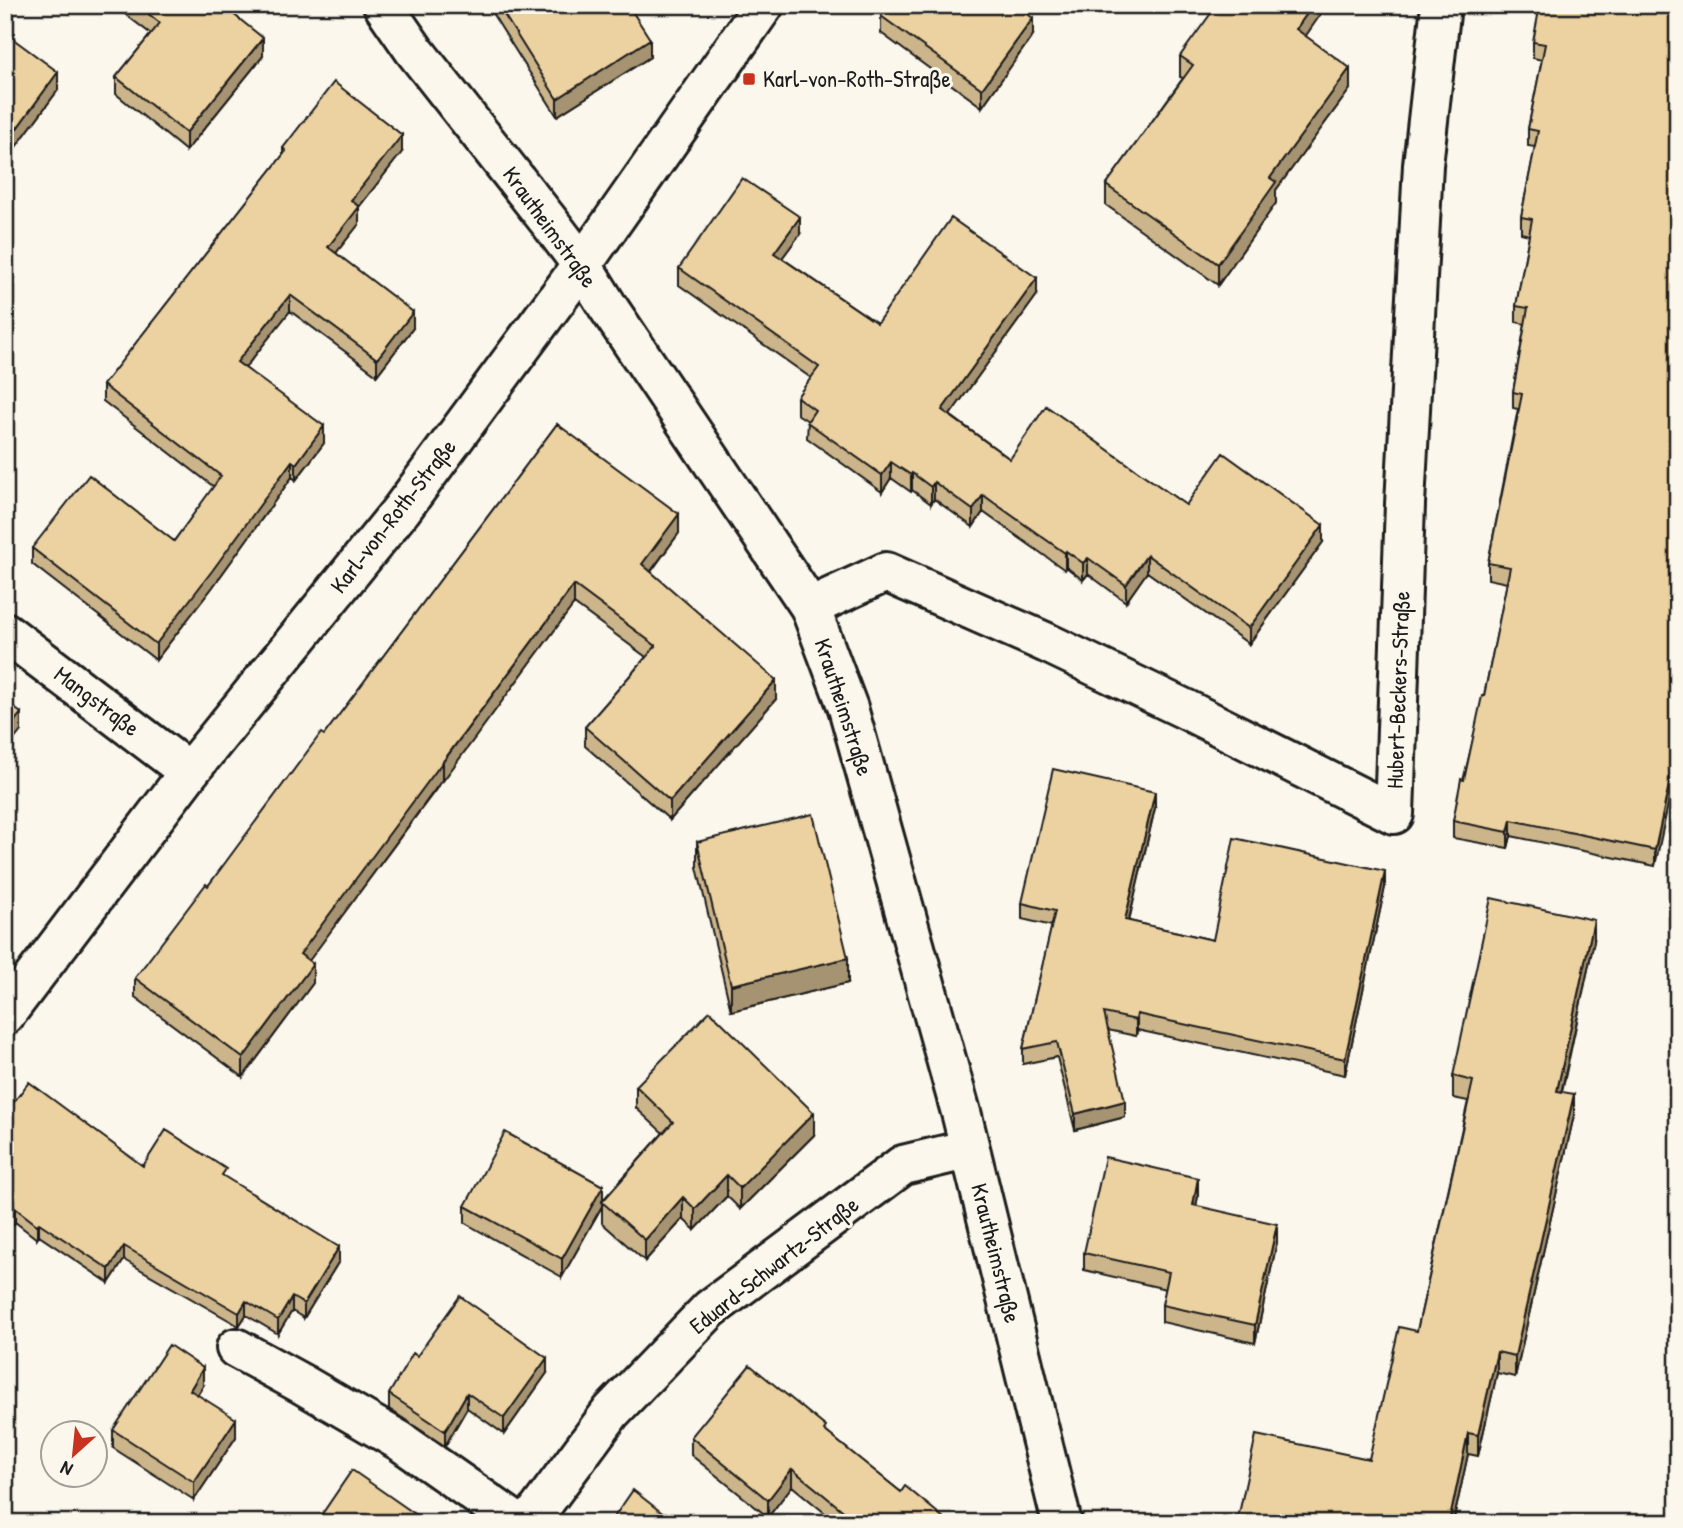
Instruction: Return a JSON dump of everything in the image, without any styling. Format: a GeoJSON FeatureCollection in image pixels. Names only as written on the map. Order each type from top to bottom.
{"type":"FeatureCollection","features":[{"type":"Feature","properties":{"kind":"street","name":"Krautheimstraße"},"geometry":{"type":"LineString","coordinates":[[383,5],[414,50],[582,265],[810,607],[848,708],[970,1149],[1062,1523]]}},
{"type":"Feature","properties":{"kind":"street","name":"Karl-von-Roth-Straße"},"geometry":{"type":"LineString","coordinates":[[5,1015],[188,772],[402,509],[582,265],[764,5]]}},
{"type":"Feature","properties":{"kind":"street","name":"Hubert-Beckers-Straße"},"geometry":{"type":"LineString","coordinates":[[810,607],[886,572],[1047,643],[1394,814],[1405,504],[1423,165],[1440,5]]}},
{"type":"Feature","properties":{"kind":"street","name":"Mangstraße"},"geometry":{"type":"LineString","coordinates":[[5,632],[188,772]]}},
{"type":"Feature","properties":{"kind":"street","name":"Eduard-Schwartz-Straße"},"geometry":{"type":"LineString","coordinates":[[529,1523],[611,1412],[710,1309],[903,1165],[970,1149]]}},
{"type":"Feature","properties":{"kind":"street"},"geometry":{"type":"LineString","coordinates":[[236,1348],[400,1441],[517,1523]]}},
{"type":"Feature","properties":{"kind":"building"},"geometry":{"type":"Polygon","coordinates":[[[137,5],[222,5],[263,38],[186,133],[116,77],[160,23],[137,5]]]}},
{"type":"Feature","properties":{"kind":"building"},"geometry":{"type":"Polygon","coordinates":[[[498,5],[628,5],[650,39],[557,99],[498,5]]]}},
{"type":"Feature","properties":{"kind":"building"},"geometry":{"type":"Polygon","coordinates":[[[889,5],[1015,5],[1033,18],[982,89],[881,16],[889,5]]]}},
{"type":"Feature","properties":{"kind":"building"},"geometry":{"type":"Polygon","coordinates":[[[1217,5],[1313,5],[1296,29],[1350,68],[1270,178],[1276,182],[1218,264],[1106,185],[1193,65],[1180,56],[1217,5]]]}},
{"type":"Feature","properties":{"kind":"building"},"geometry":{"type":"Polygon","coordinates":[[[1540,5],[1678,5],[1678,742],[1655,850],[1511,820],[1508,832],[1453,821],[1461,779],[1464,780],[1484,696],[1510,567],[1488,563],[1522,394],[1513,392],[1528,308],[1516,306],[1532,219],[1521,217],[1538,131],[1528,129],[1545,44],[1533,42],[1540,5]]]}},
{"type":"Feature","properties":{"kind":"building"},"geometry":{"type":"Polygon","coordinates":[[[5,33],[58,72],[12,135],[5,130],[5,33]]]}},
{"type":"Feature","properties":{"kind":"building"},"geometry":{"type":"Polygon","coordinates":[[[334,82],[402,135],[351,200],[359,207],[328,247],[413,312],[377,359],[290,295],[237,362],[324,426],[296,464],[292,461],[156,644],[32,548],[89,475],[174,541],[221,476],[103,385],[286,151],[283,148],[334,82]]]}},
{"type":"Feature","properties":{"kind":"building"},"geometry":{"type":"Polygon","coordinates":[[[742,178],[800,217],[774,253],[877,323],[951,218],[1037,278],[942,410],[1010,459],[1046,406],[1186,505],[1223,453],[1323,525],[1249,628],[1147,555],[1126,585],[1088,558],[1083,563],[1066,551],[1065,553],[983,495],[973,510],[934,482],[931,487],[891,462],[882,475],[807,422],[815,410],[797,397],[819,367],[679,268],[742,178]]]}},
{"type":"Feature","properties":{"kind":"building"},"geometry":{"type":"Polygon","coordinates":[[[557,424],[679,514],[642,564],[776,680],[670,801],[585,727],[656,646],[574,585],[300,954],[313,964],[243,1058],[135,978],[206,884],[208,886],[321,733],[324,735],[557,424]]]}},
{"type":"Feature","properties":{"kind":"building"},"geometry":{"type":"Polygon","coordinates":[[[5,701],[21,713],[5,733],[5,701]]]}},
{"type":"Feature","properties":{"kind":"building"},"geometry":{"type":"Polygon","coordinates":[[[1053,769],[1155,792],[1125,920],[1213,940],[1234,838],[1385,871],[1345,1059],[1137,1014],[1136,1020],[1104,1013],[1125,1101],[1075,1114],[1057,1042],[1023,1049],[1055,911],[1022,903],[1053,769]]]}},
{"type":"Feature","properties":{"kind":"building"},"geometry":{"type":"Polygon","coordinates":[[[813,814],[848,958],[731,985],[697,842],[813,814]]]}},
{"type":"Feature","properties":{"kind":"building"},"geometry":{"type":"Polygon","coordinates":[[[1491,898],[1594,920],[1557,1091],[1574,1094],[1515,1356],[1497,1352],[1478,1435],[1468,1433],[1449,1523],[1237,1523],[1256,1435],[1369,1459],[1399,1327],[1417,1331],[1473,1081],[1453,1076],[1491,898]]]}},
{"type":"Feature","properties":{"kind":"building"},"geometry":{"type":"Polygon","coordinates":[[[710,1011],[814,1113],[740,1188],[727,1175],[695,1209],[683,1197],[645,1240],[602,1202],[673,1122],[636,1086],[710,1011]]]}},
{"type":"Feature","properties":{"kind":"building"},"geometry":{"type":"Polygon","coordinates":[[[29,1082],[143,1166],[166,1130],[226,1169],[222,1175],[339,1247],[304,1304],[292,1297],[278,1320],[246,1301],[239,1313],[124,1246],[109,1269],[39,1223],[37,1225],[15,1208],[5,1222],[5,1114],[29,1082]]]}},
{"type":"Feature","properties":{"kind":"building"},"geometry":{"type":"Polygon","coordinates":[[[505,1132],[603,1186],[562,1259],[465,1206],[505,1132]]]}},
{"type":"Feature","properties":{"kind":"building"},"geometry":{"type":"Polygon","coordinates":[[[1105,1157],[1198,1178],[1193,1205],[1277,1224],[1255,1325],[1162,1305],[1169,1272],[1084,1253],[1105,1157]]]}},
{"type":"Feature","properties":{"kind":"building"},"geometry":{"type":"Polygon","coordinates":[[[460,1296],[547,1358],[504,1418],[467,1393],[445,1431],[389,1394],[413,1353],[417,1356],[460,1296]]]}},
{"type":"Feature","properties":{"kind":"building"},"geometry":{"type":"Polygon","coordinates":[[[169,1345],[203,1368],[190,1390],[236,1419],[194,1482],[113,1430],[169,1345]]]}},
{"type":"Feature","properties":{"kind":"building"},"geometry":{"type":"Polygon","coordinates":[[[750,1365],[826,1427],[824,1430],[901,1492],[905,1486],[950,1523],[858,1523],[792,1469],[768,1500],[691,1437],[750,1365]]]}},
{"type":"Feature","properties":{"kind":"building"},"geometry":{"type":"Polygon","coordinates":[[[352,1470],[428,1523],[316,1523],[352,1470]]]}},
{"type":"Feature","properties":{"kind":"building"},"geometry":{"type":"Polygon","coordinates":[[[633,1490],[675,1523],[610,1523],[633,1490]]]}},
{"type":"Feature","properties":{"kind":"place","name":"Karl-von-Roth-Straße"},"geometry":{"type":"Point","coordinates":[749,79]}}]}
